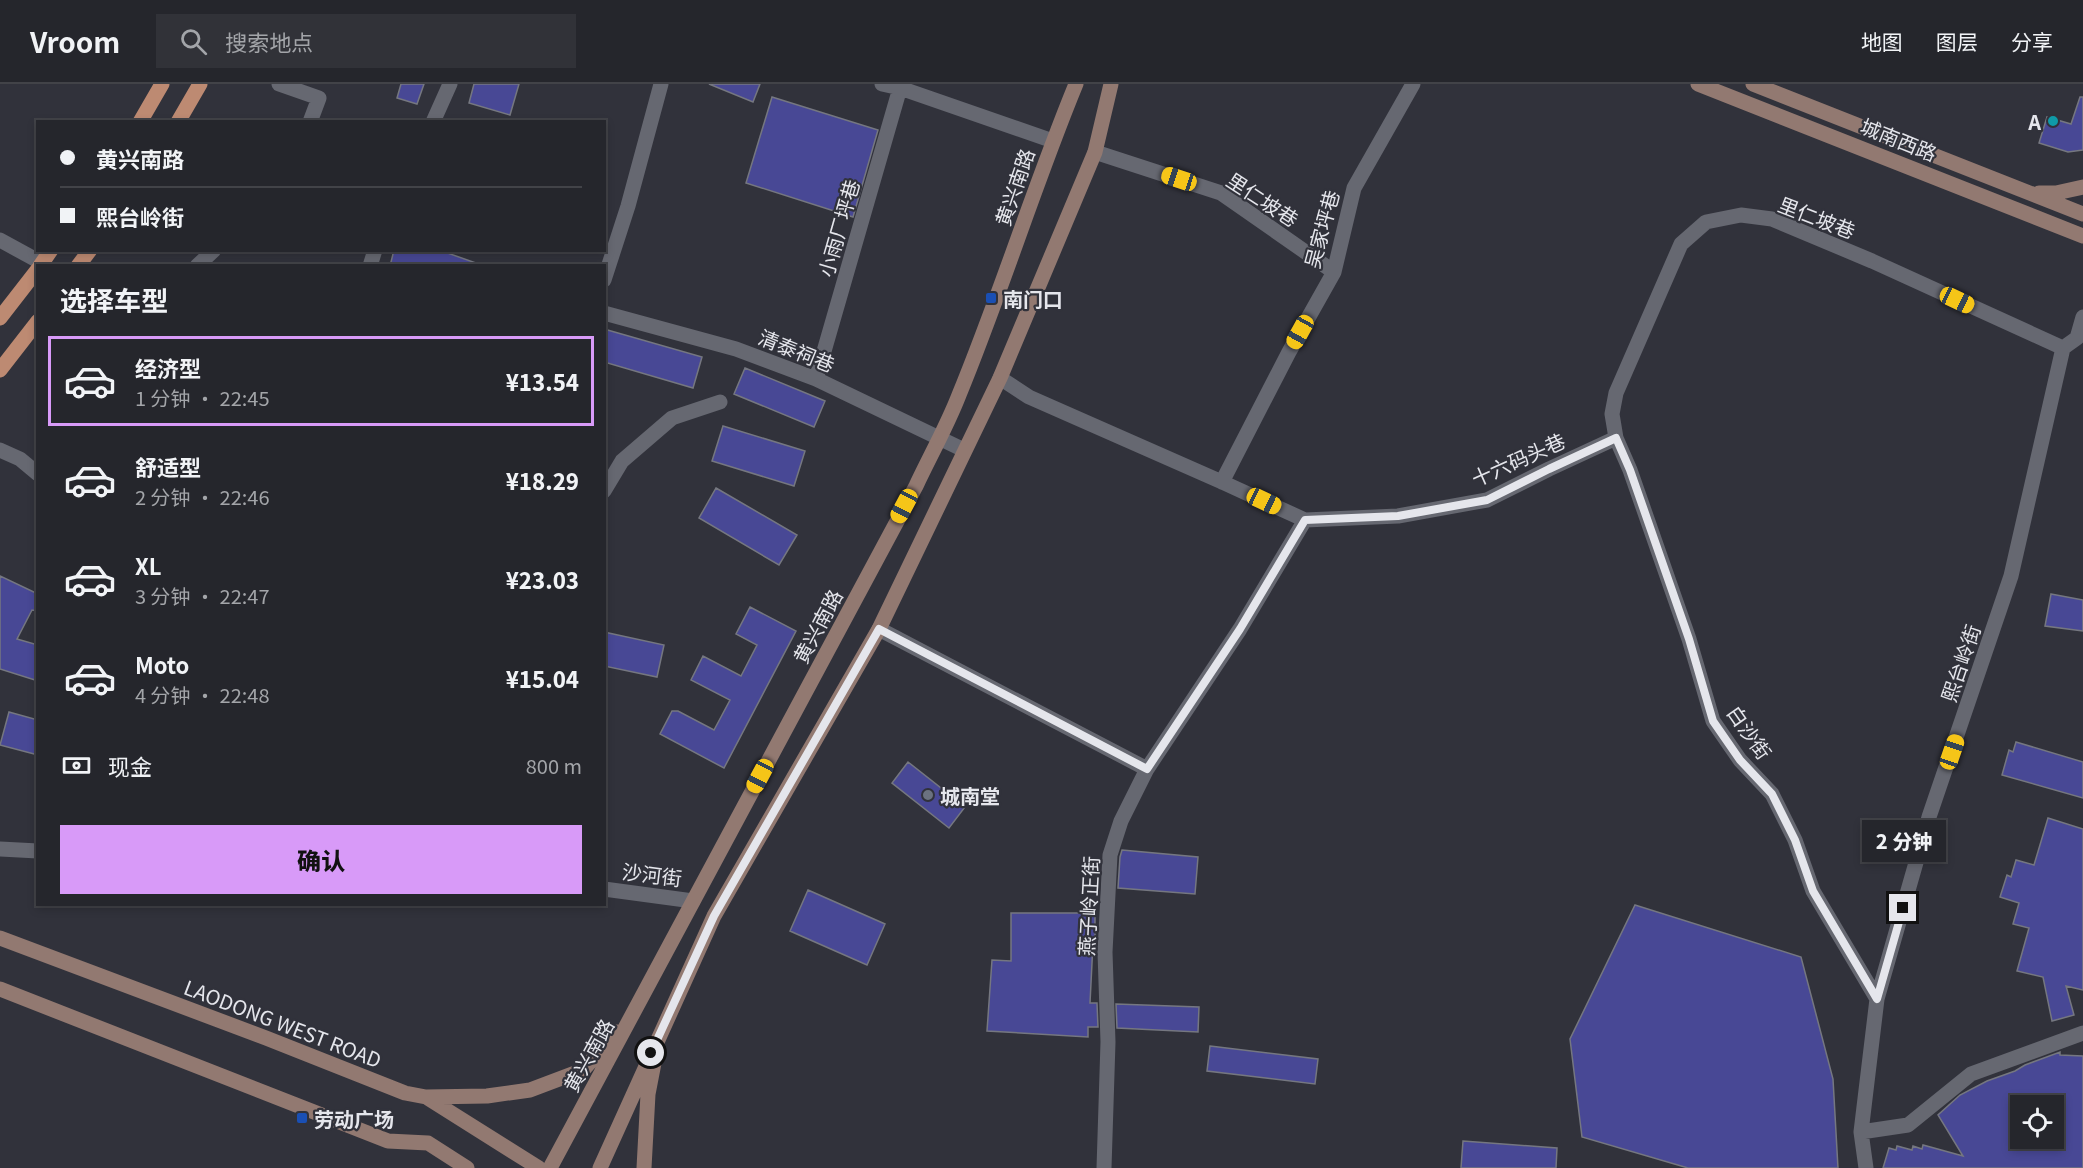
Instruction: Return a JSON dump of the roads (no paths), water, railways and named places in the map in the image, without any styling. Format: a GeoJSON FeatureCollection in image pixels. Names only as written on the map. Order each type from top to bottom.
{"type":"FeatureCollection","features":[{"type":"Feature","properties":{"kind":"main road"},"geometry":{"type":"LineString","coordinates":[[141,120],[162,84]]}},
{"type":"Feature","properties":{"kind":"main road"},"geometry":{"type":"LineString","coordinates":[[179,120],[200,84]]}},
{"type":"Feature","properties":{"kind":"main road","name":"黄兴南路"},"geometry":{"type":"LineString","coordinates":[[550,1168],[916,486],[959,397],[1076,84]]}},
{"type":"Feature","properties":{"kind":"main road"},"geometry":{"type":"LineString","coordinates":[[600,1168],[714,916],[879,629],[1000,378],[1095,152],[1111,84]]}},
{"type":"Feature","properties":{"kind":"main road","name":"城南西路"},"geometry":{"type":"LineString","coordinates":[[1698,84],[2083,236]]}},
{"type":"Feature","properties":{"kind":"main road","name":"城南西路"},"geometry":{"type":"LineString","coordinates":[[1753,84],[2083,214]]}},
{"type":"Feature","properties":{"kind":"main road"},"geometry":{"type":"LineString","coordinates":[[2028,192],[2056,193],[2083,187]]}},
{"type":"Feature","properties":{"kind":"main road"},"geometry":{"type":"LineString","coordinates":[[0,318],[36,271]]}},
{"type":"Feature","properties":{"kind":"main road"},"geometry":{"type":"LineString","coordinates":[[0,370],[36,324]]}},
{"type":"Feature","properties":{"kind":"main road","name":"LAODONG WEST ROAD"},"geometry":{"type":"LineString","coordinates":[[0,938],[405,1093],[426,1097],[540,1168]]}},
{"type":"Feature","properties":{"kind":"main road"},"geometry":{"type":"LineString","coordinates":[[0,989],[388,1141],[428,1143],[467,1168]]}},
{"type":"Feature","properties":{"kind":"main road"},"geometry":{"type":"LineString","coordinates":[[426,1097],[487,1096],[530,1090],[583,1070],[635,1012]]}},
{"type":"Feature","properties":{"kind":"main road"},"geometry":{"type":"LineString","coordinates":[[644,1168],[648,1094],[660,1034]]}},
{"type":"Feature","properties":{"kind":"street"},"geometry":{"type":"LineString","coordinates":[[434,120],[450,84]]}},
{"type":"Feature","properties":{"kind":"street"},"geometry":{"type":"LineString","coordinates":[[606,274],[628,206],[661,84]]}},
{"type":"Feature","properties":{"kind":"street"},"geometry":{"type":"LineString","coordinates":[[882,84],[900,88],[1053,141]]}},
{"type":"Feature","properties":{"kind":"street","name":"吴家坪巷"},"geometry":{"type":"LineString","coordinates":[[1222,482],[1289,352],[1334,272],[1354,188],[1413,84]]}},
{"type":"Feature","properties":{"kind":"street"},"geometry":{"type":"LineString","coordinates":[[285,85],[319,98],[311,120]]}},
{"type":"Feature","properties":{"kind":"street","name":"小雨厂坪巷"},"geometry":{"type":"LineString","coordinates":[[816,379],[900,88]]}},
{"type":"Feature","properties":{"kind":"street","name":"里仁坡巷"},"geometry":{"type":"LineString","coordinates":[[1095,152],[1221,193],[1334,272]]}},
{"type":"Feature","properties":{"kind":"street","name":"里仁坡巷"},"geometry":{"type":"LineString","coordinates":[[1630,470],[1616,438],[1612,414],[1616,393],[1681,244],[1706,222],[1741,215],[1772,219],[1872,261],[2063,348]]}},
{"type":"Feature","properties":{"kind":"street"},"geometry":{"type":"LineString","coordinates":[[0,240],[43,262]]}},
{"type":"Feature","properties":{"kind":"street"},"geometry":{"type":"LineString","coordinates":[[199,264],[212,252]]}},
{"type":"Feature","properties":{"kind":"street","name":"清泰祠巷"},"geometry":{"type":"LineString","coordinates":[[606,314],[736,349],[816,379],[964,450]]}},
{"type":"Feature","properties":{"kind":"street","name":"熙台岭街"},"geometry":{"type":"LineString","coordinates":[[1866,1168],[1861,1132],[1877,999],[1929,818],[2011,576],[2063,348],[2077,338],[2083,317]]}},
{"type":"Feature","properties":{"kind":"street"},"geometry":{"type":"LineString","coordinates":[[1000,378],[1029,397],[1305,520]]}},
{"type":"Feature","properties":{"kind":"street"},"geometry":{"type":"LineString","coordinates":[[606,488],[622,461],[672,418],[720,402]]}},
{"type":"Feature","properties":{"kind":"street","name":"十六码头巷"},"geometry":{"type":"LineString","coordinates":[[1305,520],[1398,516],[1487,500],[1616,438]]}},
{"type":"Feature","properties":{"kind":"street"},"geometry":{"type":"LineString","coordinates":[[0,450],[20,459],[36,472]]}},
{"type":"Feature","properties":{"kind":"street","name":"白沙街"},"geometry":{"type":"LineString","coordinates":[[1630,470],[1689,639],[1713,721],[1740,760],[1772,794],[1795,840],[1813,891],[1877,999]]}},
{"type":"Feature","properties":{"kind":"street","name":"燕子岭正街"},"geometry":{"type":"LineString","coordinates":[[1104,1168],[1108,1042],[1105,952],[1110,855],[1121,821],[1147,769],[1240,629],[1305,520]]}},
{"type":"Feature","properties":{"kind":"street"},"geometry":{"type":"LineString","coordinates":[[879,629],[1147,769]]}},
{"type":"Feature","properties":{"kind":"street"},"geometry":{"type":"LineString","coordinates":[[0,849],[36,851]]}},
{"type":"Feature","properties":{"kind":"street","name":"沙河街"},"geometry":{"type":"LineString","coordinates":[[606,889],[693,901]]}},
{"type":"Feature","properties":{"kind":"street"},"geometry":{"type":"LineString","coordinates":[[1861,1132],[1908,1125],[1971,1074],[2083,1033]]}},
{"type":"Feature","properties":{"kind":"place","name":"A"},"geometry":{"type":"Point","coordinates":[2053,121]}},
{"type":"Feature","properties":{"kind":"place","name":"南门口"},"geometry":{"type":"Point","coordinates":[991,298]}},
{"type":"Feature","properties":{"kind":"place","name":"城南堂"},"geometry":{"type":"Point","coordinates":[928,795]}},
{"type":"Feature","properties":{"kind":"place","name":"劳动广场"},"geometry":{"type":"Point","coordinates":[302,1118]}}]}
